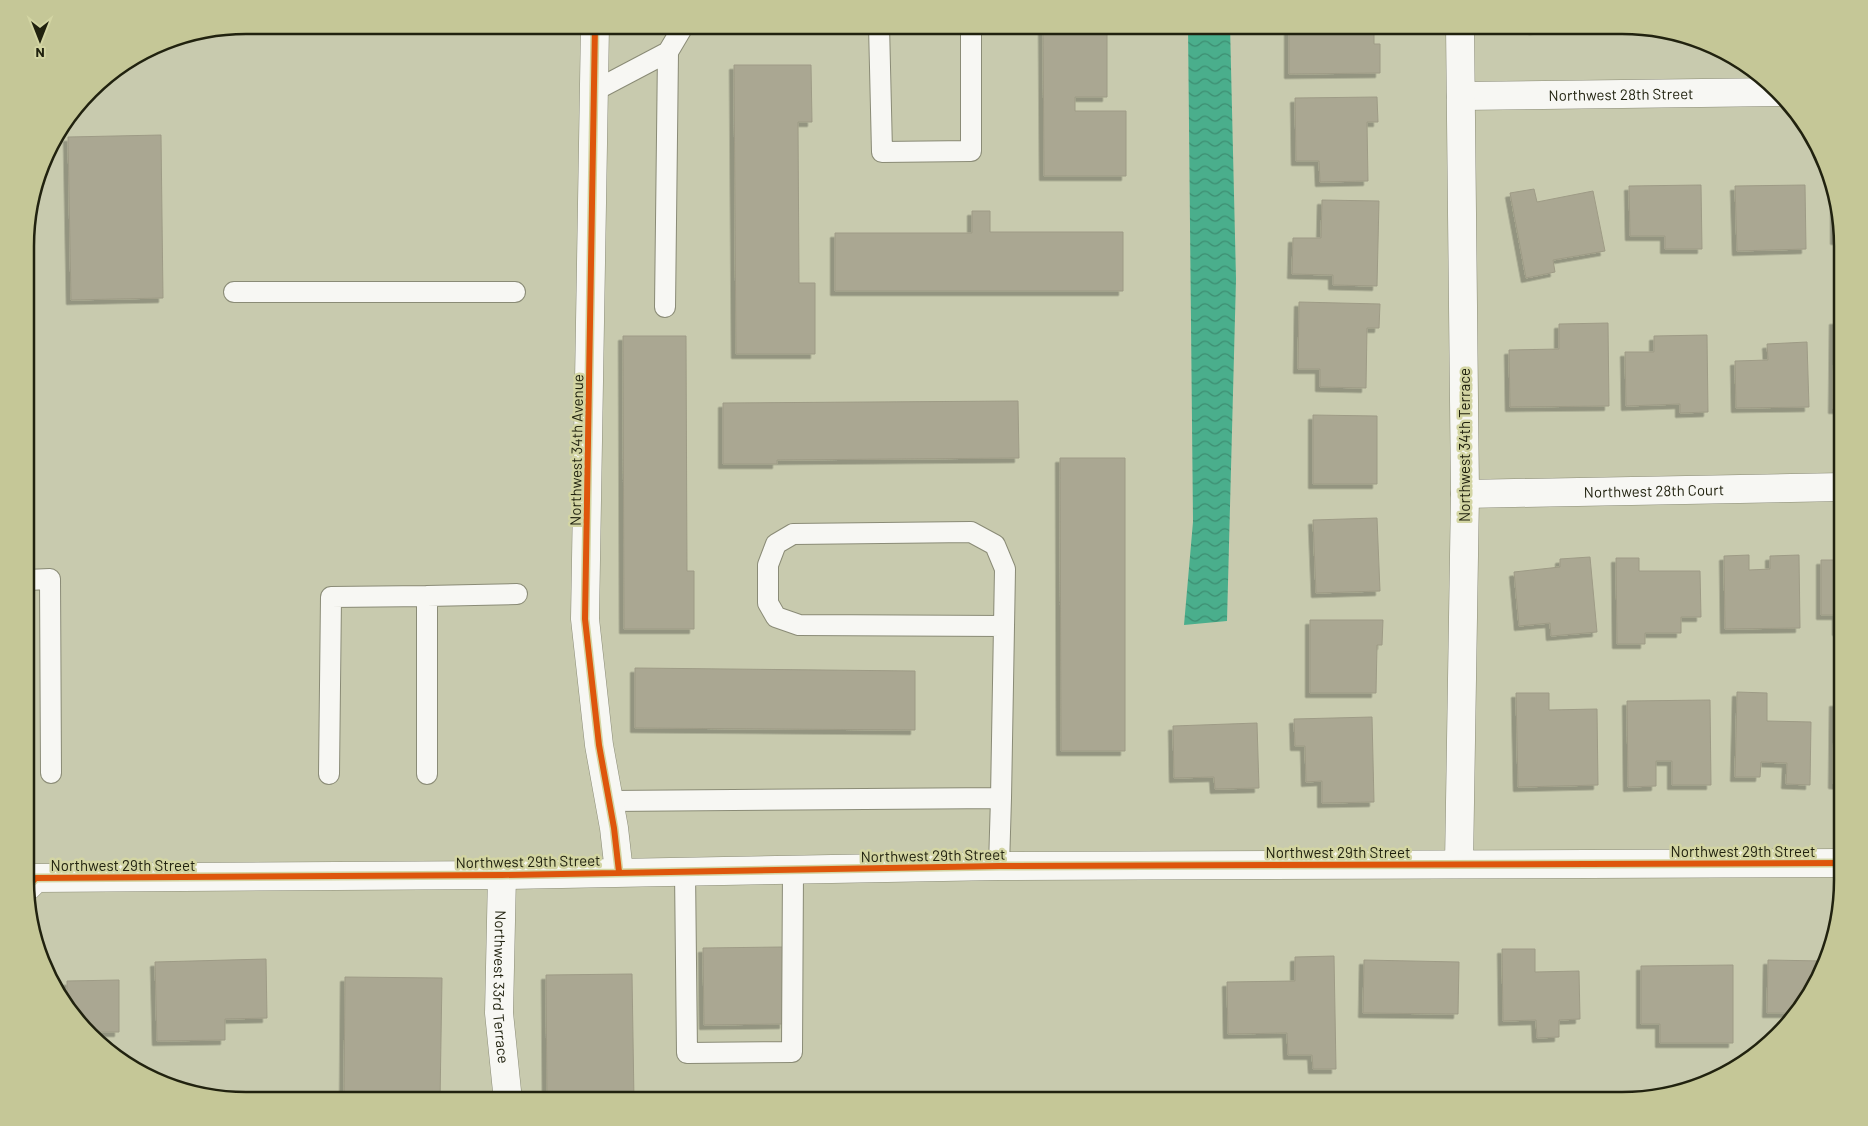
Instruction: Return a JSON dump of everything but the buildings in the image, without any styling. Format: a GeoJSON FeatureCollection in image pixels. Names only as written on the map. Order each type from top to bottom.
{"type":"FeatureCollection","features":[{"type":"Feature","properties":{"kind":"street","name":"Northwest 34th Avenue"},"geometry":{"type":"LineString","coordinates":[[595,34],[586,619],[599,745],[619,872]]}},
{"type":"Feature","properties":{"kind":"street","name":"Northwest 34th Terrace"},"geometry":{"type":"LineString","coordinates":[[1459,864],[1465,494],[1460,34]]}},
{"type":"Feature","properties":{"kind":"street","name":"Northwest 28th Street"},"geometry":{"type":"LineString","coordinates":[[1461,96],[1768,92]]}},
{"type":"Feature","properties":{"kind":"street","name":"Northwest 28th Court"},"geometry":{"type":"LineString","coordinates":[[1465,494],[1834,487]]}},
{"type":"Feature","properties":{"kind":"street","name":"Northwest 29th Street"},"geometry":{"type":"LineString","coordinates":[[34,880],[36,878],[502,875],[1000,866],[1834,863]]}},
{"type":"Feature","properties":{"kind":"street","name":"Northwest 33rd Terrace"},"geometry":{"type":"LineString","coordinates":[[502,875],[499,1013],[507,1092]]}},
{"type":"Feature","properties":{"kind":"lane"},"geometry":{"type":"LineString","coordinates":[[665,307],[668,52],[679,34]]}},
{"type":"Feature","properties":{"kind":"lane"},"geometry":{"type":"LineString","coordinates":[[879,34],[882,152],[971,151],[971,34]]}},
{"type":"Feature","properties":{"kind":"lane"},"geometry":{"type":"LineString","coordinates":[[594,91],[668,52]]}},
{"type":"Feature","properties":{"kind":"lane"},"geometry":{"type":"LineString","coordinates":[[234,292],[515,292]]}},
{"type":"Feature","properties":{"kind":"lane"},"geometry":{"type":"LineString","coordinates":[[1000,866],[1005,569],[995,545],[970,532],[794,534],[776,544],[768,565],[768,603],[776,617],[799,625],[1004,626]]}},
{"type":"Feature","properties":{"kind":"lane"},"geometry":{"type":"LineString","coordinates":[[34,580],[50,580],[51,773]]}},
{"type":"Feature","properties":{"kind":"lane"},"geometry":{"type":"LineString","coordinates":[[329,774],[331,597],[517,594]]}},
{"type":"Feature","properties":{"kind":"lane"},"geometry":{"type":"LineString","coordinates":[[426,774],[427,596]]}},
{"type":"Feature","properties":{"kind":"lane"},"geometry":{"type":"LineString","coordinates":[[609,801],[1002,798]]}},
{"type":"Feature","properties":{"kind":"lane"},"geometry":{"type":"LineString","coordinates":[[684,871],[686,1053],[792,1052],[793,869]]}},
{"type":"Feature","properties":{"kind":"water"},"geometry":{"type":"Polygon","coordinates":[[[1188,34],[1230,34],[1236,279],[1227,621],[1184,625],[1193,522],[1188,34]]]}},
{"type":"Feature","properties":{"kind":"cycle path"},"geometry":{"type":"LineString","coordinates":[[595,34],[585,619],[599,745],[614,828],[619,872]]}},
{"type":"Feature","properties":{"kind":"cycle path"},"geometry":{"type":"LineString","coordinates":[[34,880],[36,878],[502,875],[999,866],[1834,863]]}}]}
